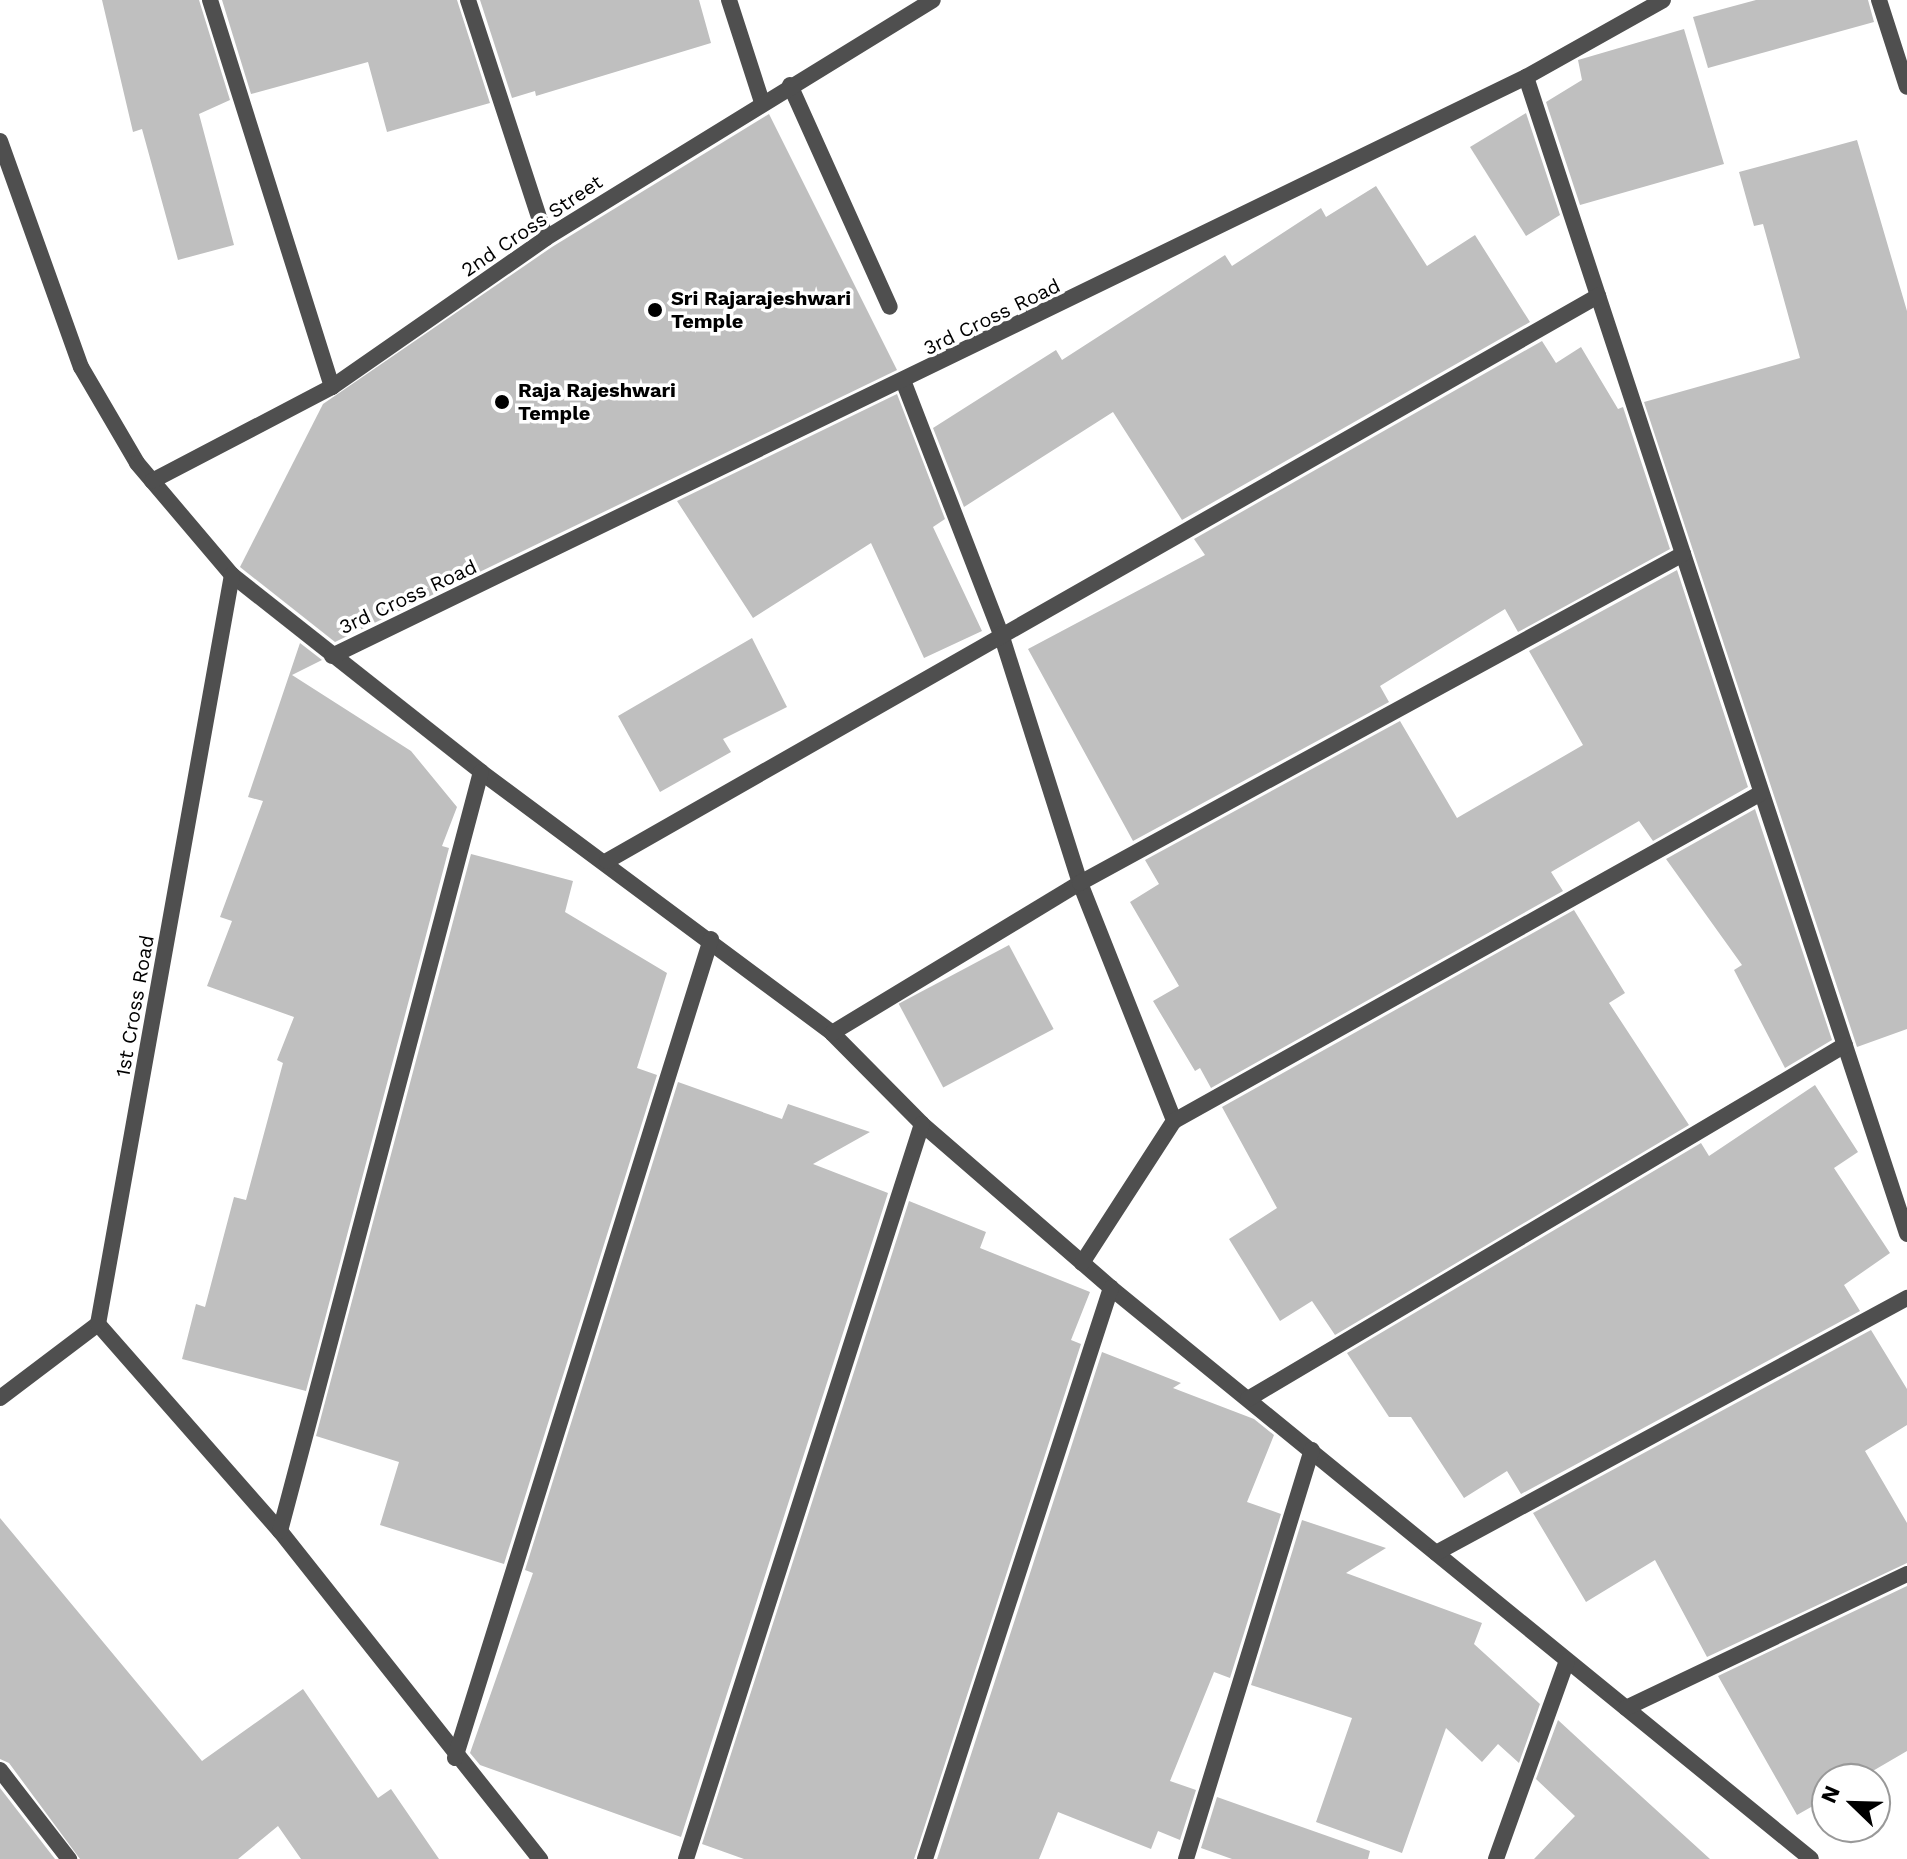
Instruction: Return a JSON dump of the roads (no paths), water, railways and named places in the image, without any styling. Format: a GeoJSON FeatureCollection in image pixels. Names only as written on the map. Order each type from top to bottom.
{"type":"FeatureCollection","features":[{"type":"Feature","properties":{"kind":"street"},"geometry":{"type":"LineString","coordinates":[[210,0],[332,387]]}},
{"type":"Feature","properties":{"kind":"street"},"geometry":{"type":"LineString","coordinates":[[468,0],[546,238]]}},
{"type":"Feature","properties":{"kind":"street"},"geometry":{"type":"LineString","coordinates":[[729,0],[762,102]]}},
{"type":"Feature","properties":{"kind":"street","name":"2nd Cross Street"},"geometry":{"type":"LineString","coordinates":[[152,481],[332,387],[546,238],[762,102],[933,0]]}},
{"type":"Feature","properties":{"kind":"street","name":"3rd Cross Road"},"geometry":{"type":"LineString","coordinates":[[332,656],[904,383],[1526,77],[1663,0]]}},
{"type":"Feature","properties":{"kind":"street"},"geometry":{"type":"LineString","coordinates":[[1879,0],[1907,87]]}},
{"type":"Feature","properties":{"kind":"street"},"geometry":{"type":"LineString","coordinates":[[1526,77],[1907,1234]]}},
{"type":"Feature","properties":{"kind":"street"},"geometry":{"type":"LineString","coordinates":[[790,85],[890,307]]}},
{"type":"Feature","properties":{"kind":"street"},"geometry":{"type":"LineString","coordinates":[[0,141],[81,367],[152,481],[232,575],[481,772],[607,861],[832,1033],[922,1124],[1111,1288],[1811,1859]]}},
{"type":"Feature","properties":{"kind":"street"},"geometry":{"type":"LineString","coordinates":[[607,861],[1598,296]]}},
{"type":"Feature","properties":{"kind":"street"},"geometry":{"type":"LineString","coordinates":[[904,383],[1001,634],[1080,883],[1174,1121]]}},
{"type":"Feature","properties":{"kind":"street"},"geometry":{"type":"LineString","coordinates":[[832,1033],[1080,883],[1683,554]]}},
{"type":"Feature","properties":{"kind":"street","name":"1st Cross Road"},"geometry":{"type":"LineString","coordinates":[[98,1324],[232,575]]}},
{"type":"Feature","properties":{"kind":"street"},"geometry":{"type":"LineString","coordinates":[[280,1531],[481,772]]}},
{"type":"Feature","properties":{"kind":"street"},"geometry":{"type":"LineString","coordinates":[[1082,1263],[1174,1121],[1761,793]]}},
{"type":"Feature","properties":{"kind":"street"},"geometry":{"type":"LineString","coordinates":[[455,1758],[711,939]]}},
{"type":"Feature","properties":{"kind":"street"},"geometry":{"type":"LineString","coordinates":[[1248,1399],[1845,1045]]}},
{"type":"Feature","properties":{"kind":"street"},"geometry":{"type":"LineString","coordinates":[[686,1859],[922,1124]]}},
{"type":"Feature","properties":{"kind":"street"},"geometry":{"type":"LineString","coordinates":[[925,1859],[1111,1288]]}},
{"type":"Feature","properties":{"kind":"street"},"geometry":{"type":"LineString","coordinates":[[1436,1553],[1907,1298]]}},
{"type":"Feature","properties":{"kind":"street"},"geometry":{"type":"LineString","coordinates":[[0,1398],[98,1324],[280,1531],[455,1758],[540,1859]]}},
{"type":"Feature","properties":{"kind":"street"},"geometry":{"type":"LineString","coordinates":[[1186,1859],[1312,1450]]}},
{"type":"Feature","properties":{"kind":"street"},"geometry":{"type":"LineString","coordinates":[[1626,1708],[1907,1574]]}},
{"type":"Feature","properties":{"kind":"street"},"geometry":{"type":"LineString","coordinates":[[1496,1859],[1567,1661]]}},
{"type":"Feature","properties":{"kind":"street"},"geometry":{"type":"LineString","coordinates":[[0,1770],[69,1859]]}},
{"type":"Feature","properties":{"kind":"place","name":"Sri Rajarajeshwari Temple"},"geometry":{"type":"Point","coordinates":[655,310]}},
{"type":"Feature","properties":{"kind":"place","name":"Raja Rajeshwari Temple"},"geometry":{"type":"Point","coordinates":[502,402]}}]}
